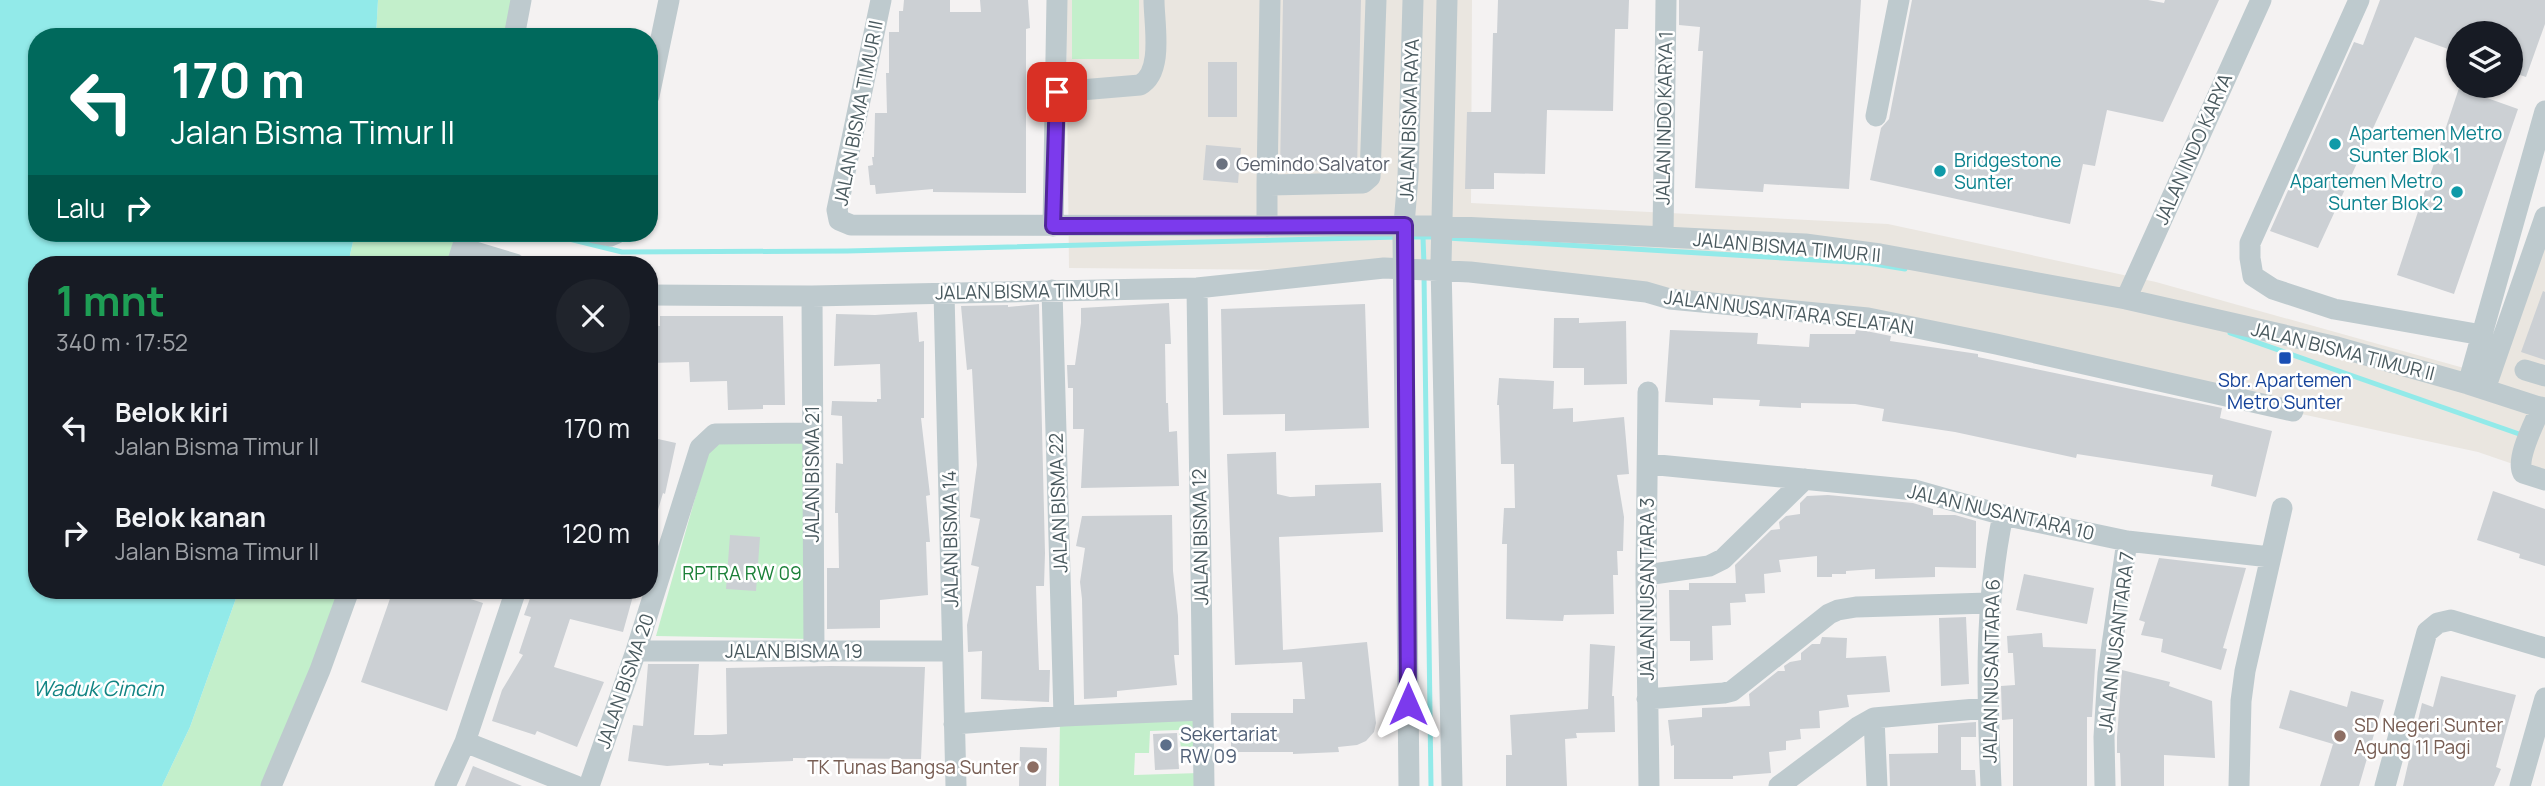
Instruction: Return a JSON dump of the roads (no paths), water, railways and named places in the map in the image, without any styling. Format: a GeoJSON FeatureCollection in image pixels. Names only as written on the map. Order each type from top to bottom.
{"type":"FeatureCollection","features":[{"type":"Feature","properties":{"kind":"street"},"geometry":{"type":"LineString","coordinates":[[516,28],[521,0]]}},
{"type":"Feature","properties":{"kind":"street"},"geometry":{"type":"LineString","coordinates":[[658,53],[669,0]]}},
{"type":"Feature","properties":{"kind":"street","name":"JALAN BISMA TIMUR II"},"geometry":{"type":"LineString","coordinates":[[881,0],[837,211],[839,219],[851,225],[1267,226],[1404,231],[1441,229],[1663,236],[1805,244],[1881,254],[2126,299],[2328,345],[2543,408]]}},
{"type":"Feature","properties":{"kind":"street"},"geometry":{"type":"LineString","coordinates":[[1053,226],[1058,0]]}},
{"type":"Feature","properties":{"kind":"street"},"geometry":{"type":"LineString","coordinates":[[1057,92],[1140,85],[1146,82],[1155,65],[1154,0]]}},
{"type":"Feature","properties":{"kind":"street"},"geometry":{"type":"LineString","coordinates":[[1267,226],[1270,0]]}},
{"type":"Feature","properties":{"kind":"street"},"geometry":{"type":"LineString","coordinates":[[1267,185],[1363,183],[1371,175],[1377,0]]}},
{"type":"Feature","properties":{"kind":"street","name":"JALAN BISMA RAYA"},"geometry":{"type":"LineString","coordinates":[[1409,786],[1407,265],[1404,231],[1413,0]]}},
{"type":"Feature","properties":{"kind":"street","name":"JALAN BISMA RAYA"},"geometry":{"type":"LineString","coordinates":[[1447,0],[1440,267],[1452,786]]}},
{"type":"Feature","properties":{"kind":"street","name":"JALAN INDO KARYA 1"},"geometry":{"type":"LineString","coordinates":[[1663,236],[1665,0]]}},
{"type":"Feature","properties":{"kind":"street"},"geometry":{"type":"LineString","coordinates":[[1877,116],[1899,0]]}},
{"type":"Feature","properties":{"kind":"street","name":"JALAN INDO KARYA"},"geometry":{"type":"LineString","coordinates":[[2126,299],[2261,0]]}},
{"type":"Feature","properties":{"kind":"street"},"geometry":{"type":"LineString","coordinates":[[2359,0],[2250,243],[2253,276],[2273,289],[2342,311],[2482,335]]}},
{"type":"Feature","properties":{"kind":"street"},"geometry":{"type":"LineString","coordinates":[[2476,387],[2482,335],[2545,111]]}},
{"type":"Feature","properties":{"kind":"street"},"geometry":{"type":"LineString","coordinates":[[1371,175],[1408,177]]}},
{"type":"Feature","properties":{"kind":"street"},"geometry":{"type":"LineString","coordinates":[[2476,387],[2545,217]]}},
{"type":"Feature","properties":{"kind":"street"},"geometry":{"type":"LineString","coordinates":[[463,246],[492,256]]}},
{"type":"Feature","properties":{"kind":"street","name":"JALAN NUSANTARA SELATAN"},"geometry":{"type":"LineString","coordinates":[[1407,265],[1646,292],[1670,299],[1868,318],[1997,344],[2293,411]]}},
{"type":"Feature","properties":{"kind":"street","name":"JALAN BISMA TIMUR I"},"geometry":{"type":"LineString","coordinates":[[658,295],[812,296],[1197,288],[1407,265]]}},
{"type":"Feature","properties":{"kind":"street","name":"JALAN BISMA 12"},"geometry":{"type":"LineString","coordinates":[[1197,288],[1204,786]]}},
{"type":"Feature","properties":{"kind":"street","name":"JALAN BISMA 22"},"geometry":{"type":"LineString","coordinates":[[1052,290],[1064,716]]}},
{"type":"Feature","properties":{"kind":"street","name":"JALAN BISMA 14"},"geometry":{"type":"LineString","coordinates":[[944,293],[956,786]]}},
{"type":"Feature","properties":{"kind":"street","name":"JALAN BISMA 21"},"geometry":{"type":"LineString","coordinates":[[812,296],[814,652]]}},
{"type":"Feature","properties":{"kind":"street"},"geometry":{"type":"LineString","coordinates":[[2328,345],[2342,311]]}},
{"type":"Feature","properties":{"kind":"street","name":"JALAN NUSANTARA 3"},"geometry":{"type":"LineString","coordinates":[[1648,391],[1646,575],[1649,786]]}},
{"type":"Feature","properties":{"kind":"street"},"geometry":{"type":"LineString","coordinates":[[2543,408],[2528,440],[2520,467],[2522,471],[2545,480]]}},
{"type":"Feature","properties":{"kind":"street","name":"JALAN BISMA 20"},"geometry":{"type":"LineString","coordinates":[[658,582],[704,442],[715,435],[812,433]]}},
{"type":"Feature","properties":{"kind":"street","name":"JALAN NUSANTARA 10"},"geometry":{"type":"LineString","coordinates":[[1648,464],[1915,490],[2003,515],[2127,541],[2270,557]]}},
{"type":"Feature","properties":{"kind":"street"},"geometry":{"type":"LineString","coordinates":[[1646,575],[1709,566],[1723,559],[1805,480]]}},
{"type":"Feature","properties":{"kind":"street"},"geometry":{"type":"LineString","coordinates":[[2239,786],[2241,701],[2245,671],[2282,508]]}},
{"type":"Feature","properties":{"kind":"street","name":"JALAN NUSANTARA 6"},"geometry":{"type":"LineString","coordinates":[[1990,786],[1987,708],[1989,603],[2003,515]]}},
{"type":"Feature","properties":{"kind":"street","name":"JALAN NUSANTARA 7"},"geometry":{"type":"LineString","coordinates":[[2105,786],[2104,737],[2108,673],[2127,541]]}},
{"type":"Feature","properties":{"kind":"street"},"geometry":{"type":"LineString","coordinates":[[271,786],[320,670],[346,599]]}},
{"type":"Feature","properties":{"kind":"street"},"geometry":{"type":"LineString","coordinates":[[445,786],[465,742],[513,599]]}},
{"type":"Feature","properties":{"kind":"street","name":"JALAN BISMA 20"},"geometry":{"type":"LineString","coordinates":[[589,786],[653,599]]}},
{"type":"Feature","properties":{"kind":"street"},"geometry":{"type":"LineString","coordinates":[[1647,698],[1732,691],[1829,614],[1838,610],[1856,607],[1989,603]]}},
{"type":"Feature","properties":{"kind":"street"},"geometry":{"type":"LineString","coordinates":[[2385,786],[2427,632],[2432,627],[2451,620],[2545,648]]}},
{"type":"Feature","properties":{"kind":"street","name":"JALAN BISMA 19"},"geometry":{"type":"LineString","coordinates":[[636,652],[953,651]]}},
{"type":"Feature","properties":{"kind":"street"},"geometry":{"type":"LineString","coordinates":[[2520,786],[2542,723],[2545,698]]}},
{"type":"Feature","properties":{"kind":"street"},"geometry":{"type":"LineString","coordinates":[[1779,786],[1874,718],[1987,708]]}},
{"type":"Feature","properties":{"kind":"street"},"geometry":{"type":"LineString","coordinates":[[954,724],[1203,710]]}},
{"type":"Feature","properties":{"kind":"street"},"geometry":{"type":"LineString","coordinates":[[1874,718],[1877,786]]}},
{"type":"Feature","properties":{"kind":"street"},"geometry":{"type":"LineString","coordinates":[[465,742],[576,786]]}},
{"type":"Feature","properties":{"kind":"water","name":"Waduk Cincin"},"geometry":{"type":"Polygon","coordinates":[[[0,0],[378,0],[376,28],[28,28],[28,242],[353,242],[350,256],[28,256],[28,599],[236,599],[190,727],[162,786],[0,786],[0,0]]]}},
{"type":"Feature","properties":{"kind":"waterway"},"geometry":{"type":"LineString","coordinates":[[581,242],[622,252],[847,251],[1399,237]]}},
{"type":"Feature","properties":{"kind":"waterway"},"geometry":{"type":"LineString","coordinates":[[1409,237],[1438,237]]}},
{"type":"Feature","properties":{"kind":"waterway"},"geometry":{"type":"LineString","coordinates":[[1423,237],[1424,265]]}},
{"type":"Feature","properties":{"kind":"waterway"},"geometry":{"type":"LineString","coordinates":[[1447,238],[1868,263],[1905,269]]}},
{"type":"Feature","properties":{"kind":"waterway"},"geometry":{"type":"LineString","coordinates":[[1424,275],[1431,786]]}},
{"type":"Feature","properties":{"kind":"waterway"},"geometry":{"type":"LineString","coordinates":[[2230,333],[2522,435]]}},
{"type":"Feature","properties":{"kind":"place","name":"Apartemen Metro Sunter Blok 1"},"geometry":{"type":"Point","coordinates":[2335,144]}},
{"type":"Feature","properties":{"kind":"place","name":"Gemindo Salvator"},"geometry":{"type":"Point","coordinates":[1222,164]}},
{"type":"Feature","properties":{"kind":"place","name":"Bridgestone Sunter"},"geometry":{"type":"Point","coordinates":[1940,171]}},
{"type":"Feature","properties":{"kind":"place","name":"Apartemen Metro Sunter Blok 2"},"geometry":{"type":"Point","coordinates":[2457,192]}},
{"type":"Feature","properties":{"kind":"place","name":"Sbr. Apartemen Metro Sunter"},"geometry":{"type":"Point","coordinates":[2285,358]}},
{"type":"Feature","properties":{"kind":"place","name":"SD Negeri Sunter Agung 11 Pagi"},"geometry":{"type":"Point","coordinates":[2340,736]}},
{"type":"Feature","properties":{"kind":"place","name":"Sekertariat RW 09"},"geometry":{"type":"Point","coordinates":[1166,745]}},
{"type":"Feature","properties":{"kind":"place","name":"TK Tunas Bangsa Sunter"},"geometry":{"type":"Point","coordinates":[1033,767]}},
{"type":"Feature","properties":{"kind":"park label","name":"RPTRA RW 09"},"geometry":{"type":"Point","coordinates":[742,573]}}]}
